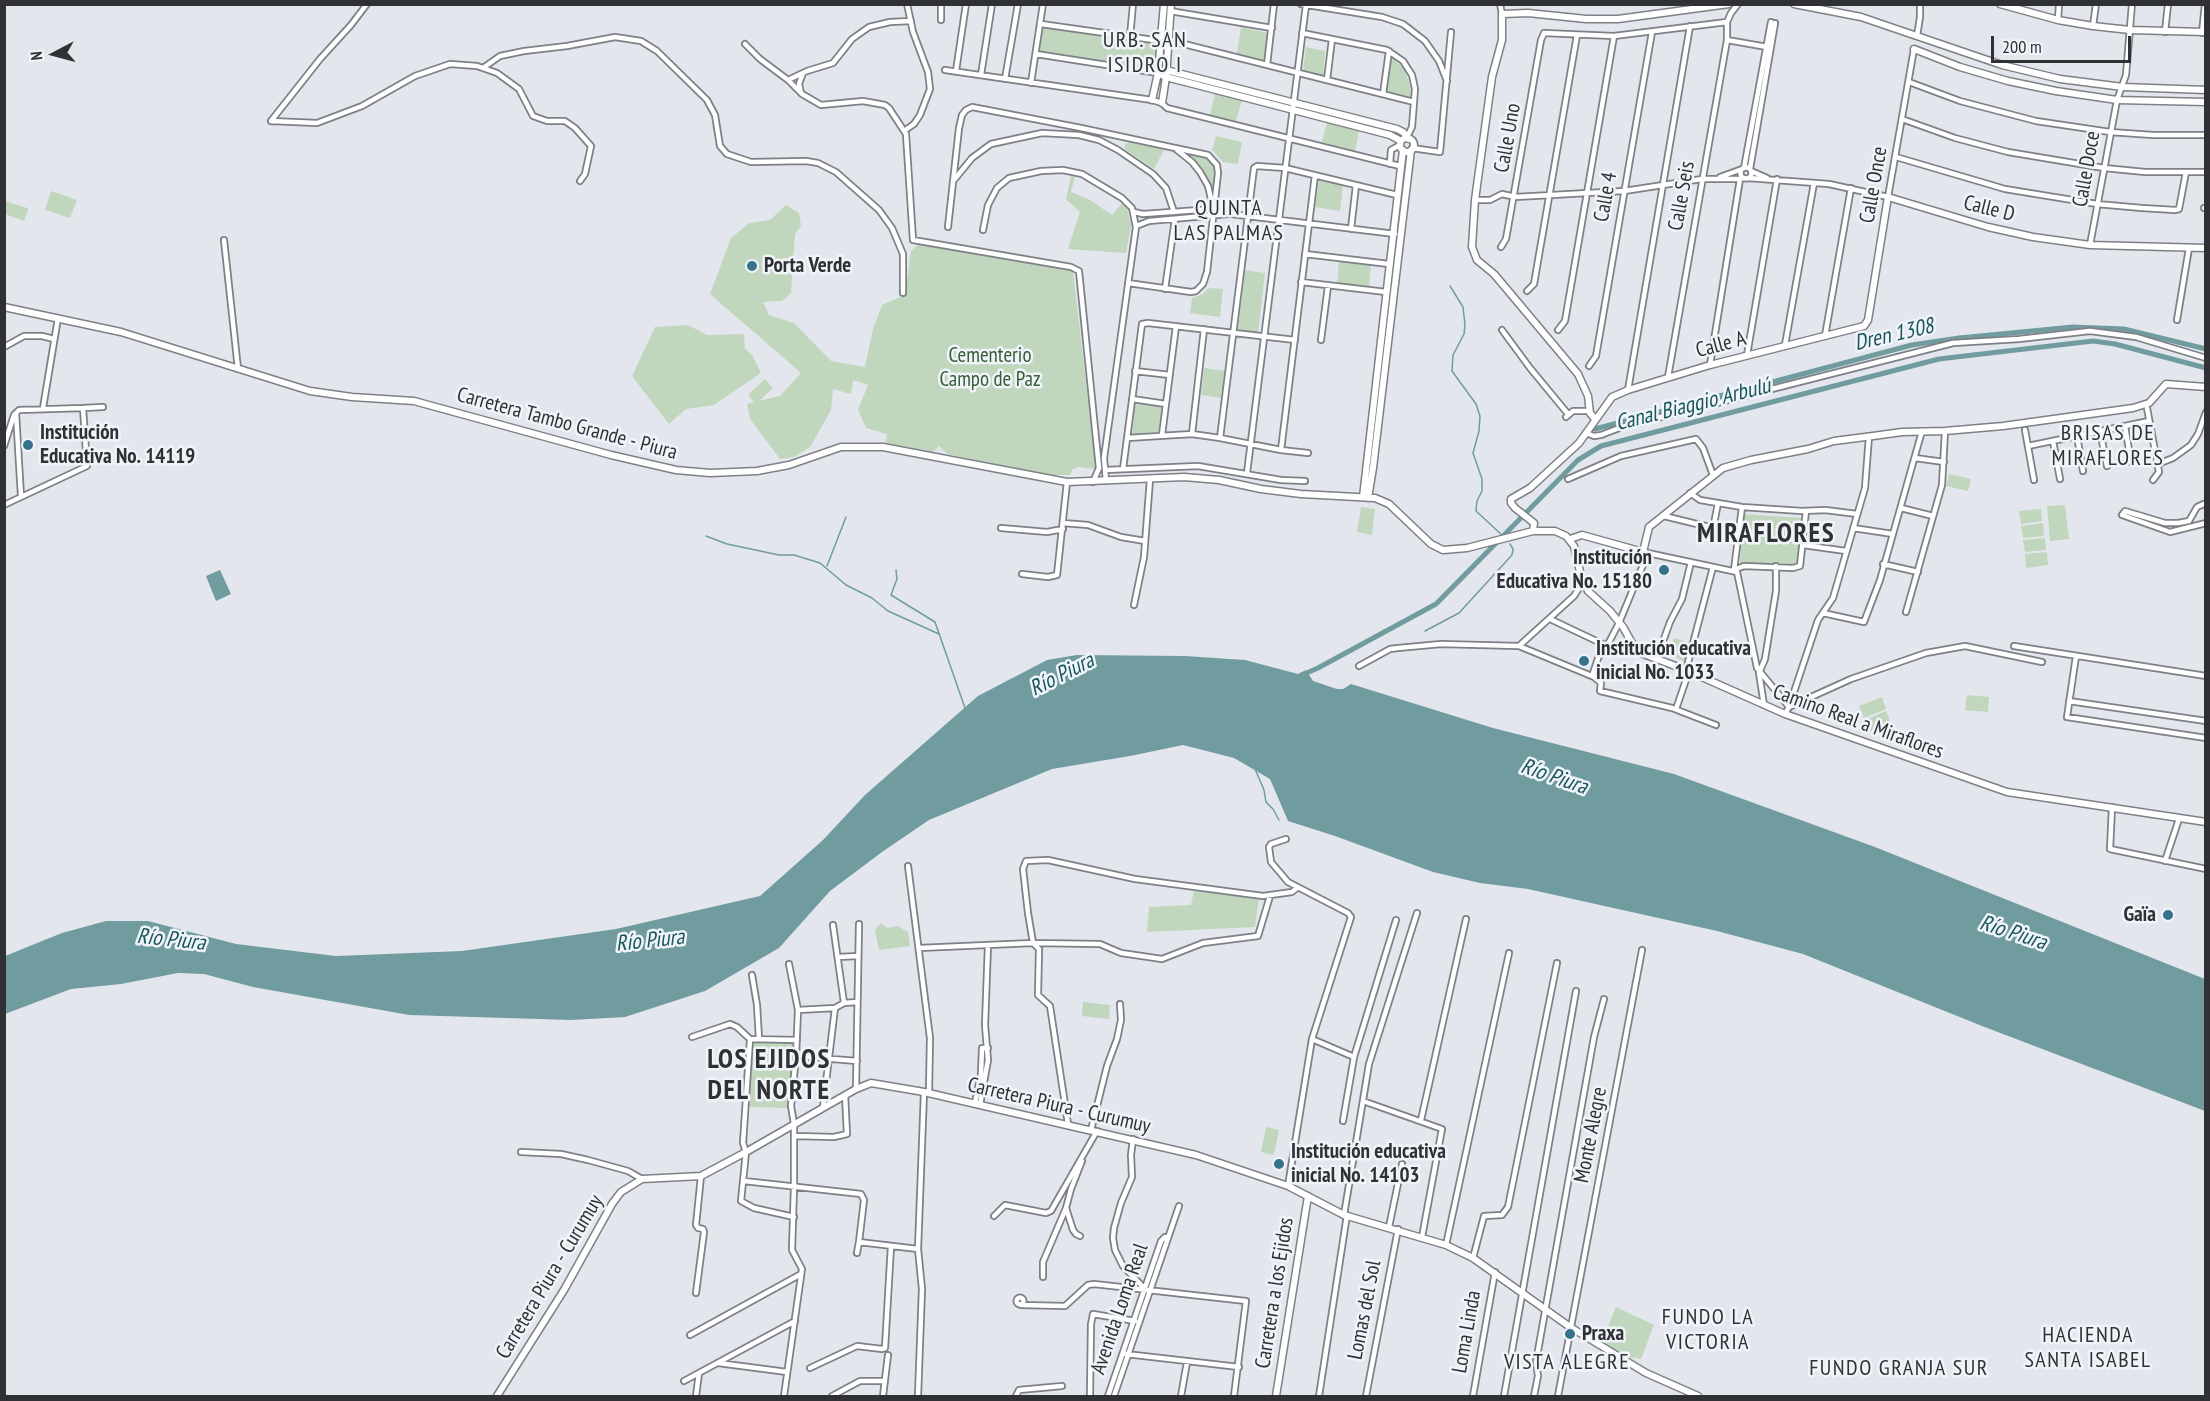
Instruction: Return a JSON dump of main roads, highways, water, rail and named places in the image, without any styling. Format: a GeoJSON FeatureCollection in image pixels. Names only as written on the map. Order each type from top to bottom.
{"type":"FeatureCollection","features":[{"type":"Feature","properties":{"kind":"water"},"geometry":{"type":"Polygon","coordinates":[[[220,570],[231,594],[216,601],[206,576],[220,570]]]}},
{"type":"Feature","properties":{"kind":"water","name":"Río Piura"},"geometry":{"type":"Polygon","coordinates":[[[1077,655],[1185,656],[1245,660],[1298,674],[1306,670],[1313,681],[1337,689],[1343,689],[1351,684],[1493,728],[1674,774],[1875,847],[2205,979],[2205,1111],[1982,1026],[1803,954],[1717,931],[1528,889],[1480,883],[1433,872],[1288,821],[1270,779],[1234,758],[1183,745],[1052,769],[929,820],[830,891],[779,948],[705,991],[625,1017],[571,1020],[409,1015],[253,987],[204,974],[178,973],[121,984],[71,989],[5,1014],[5,956],[62,933],[106,921],[148,921],[236,944],[336,956],[462,951],[616,929],[760,896],[823,840],[865,795],[978,696],[1047,660],[1077,655]]]}},
{"type":"Feature","properties":{"kind":"waterway"},"geometry":{"type":"LineString","coordinates":[[1450,286],[1463,307],[1465,325],[1464,334],[1453,355],[1452,371],[1476,404],[1480,416],[1479,431],[1473,453],[1482,479],[1482,491],[1477,501],[1476,511],[1503,536]]}},
{"type":"Feature","properties":{"kind":"waterway","name":"Dren 1308"},"geometry":{"type":"LineString","coordinates":[[1595,429],[1912,345],[1959,338],[2073,327],[2124,329],[2206,349]]}},
{"type":"Feature","properties":{"kind":"waterway","name":"Canal Biaggio Arbulú"},"geometry":{"type":"LineString","coordinates":[[1302,675],[1436,604],[1578,460],[1601,446],[1939,359],[2093,341],[2115,344],[2206,368]]}},
{"type":"Feature","properties":{"kind":"waterway"},"geometry":{"type":"LineString","coordinates":[[827,566],[846,517]]}},
{"type":"Feature","properties":{"kind":"waterway"},"geometry":{"type":"LineString","coordinates":[[706,536],[727,544],[779,555],[794,555],[820,563],[846,585],[872,598],[888,611],[939,634]]}},
{"type":"Feature","properties":{"kind":"waterway"},"geometry":{"type":"LineString","coordinates":[[1425,631],[1459,613],[1512,555],[1513,549],[1510,544]]}},
{"type":"Feature","properties":{"kind":"waterway"},"geometry":{"type":"LineString","coordinates":[[896,570],[897,579],[891,595],[935,622],[965,708]]}},
{"type":"Feature","properties":{"kind":"waterway"},"geometry":{"type":"LineString","coordinates":[[1255,769],[1264,790],[1266,802],[1279,820]]}},
{"type":"Feature","properties":{"kind":"place","name":"Porta Verde"},"geometry":{"type":"Point","coordinates":[752,266]}},
{"type":"Feature","properties":{"kind":"place","name":"Institución Educativa No. 14119"},"geometry":{"type":"Point","coordinates":[28,445]}},
{"type":"Feature","properties":{"kind":"place","name":"Institución Educativa No. 15180"},"geometry":{"type":"Point","coordinates":[1664,570]}},
{"type":"Feature","properties":{"kind":"place","name":"Institución educativa inicial No. 1033"},"geometry":{"type":"Point","coordinates":[1584,661]}},
{"type":"Feature","properties":{"kind":"place","name":"Gaïa"},"geometry":{"type":"Point","coordinates":[2168,915]}},
{"type":"Feature","properties":{"kind":"place","name":"Institución educativa inicial No. 14103"},"geometry":{"type":"Point","coordinates":[1279,1164]}},
{"type":"Feature","properties":{"kind":"place","name":"Praxa"},"geometry":{"type":"Point","coordinates":[1570,1334]}},
{"type":"Feature","properties":{"kind":"district","name":"URB. SAN ISIDRO I"},"geometry":{"type":"Point","coordinates":[1145,54]}},
{"type":"Feature","properties":{"kind":"district","name":"QUINTA LAS PALMAS"},"geometry":{"type":"Point","coordinates":[1229,222]}},
{"type":"Feature","properties":{"kind":"district","name":"BRISAS DE MIRAFLORES"},"geometry":{"type":"Point","coordinates":[2108,446]}},
{"type":"Feature","properties":{"kind":"district","name":"MIRAFLORES"},"geometry":{"type":"Point","coordinates":[1766,534]}},
{"type":"Feature","properties":{"kind":"district","name":"LOS EJIDOS DEL NORTE"},"geometry":{"type":"Point","coordinates":[769,1076]}},
{"type":"Feature","properties":{"kind":"district","name":"FUNDO LA VICTORIA"},"geometry":{"type":"Point","coordinates":[1708,1330]}},
{"type":"Feature","properties":{"kind":"district","name":"HACIENDA SANTA ISABEL"},"geometry":{"type":"Point","coordinates":[2088,1348]}},
{"type":"Feature","properties":{"kind":"district","name":"VISTA ALEGRE"},"geometry":{"type":"Point","coordinates":[1567,1363]}},
{"type":"Feature","properties":{"kind":"district","name":"FUNDO GRANJA SUR"},"geometry":{"type":"Point","coordinates":[1899,1369]}},
{"type":"Feature","properties":{"kind":"park label","name":"Cementerio Campo de Paz"},"geometry":{"type":"Point","coordinates":[990,368]}}]}
